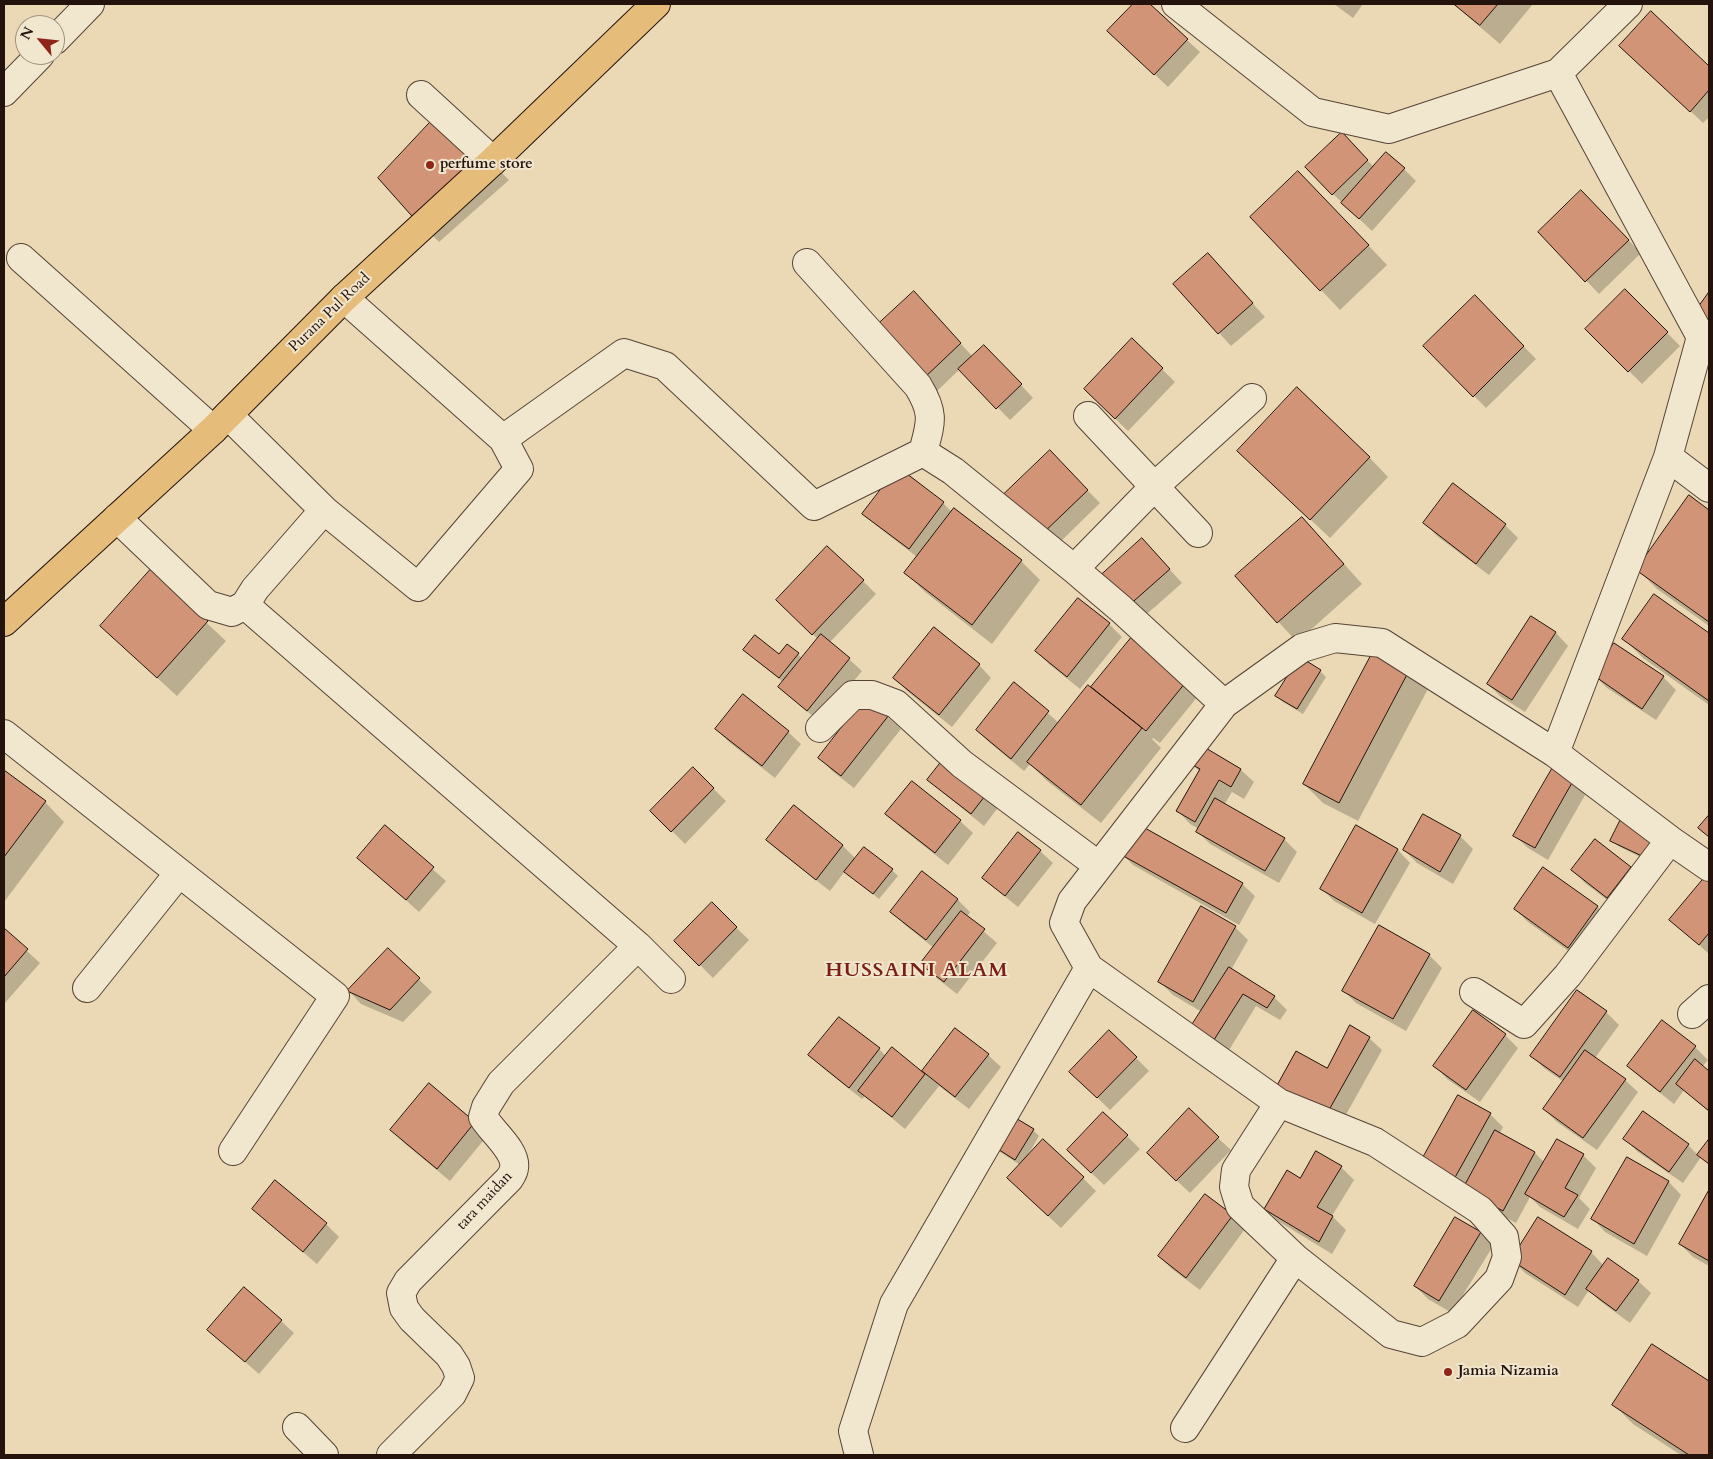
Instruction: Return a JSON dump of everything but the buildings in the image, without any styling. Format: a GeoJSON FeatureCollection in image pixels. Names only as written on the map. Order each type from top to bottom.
{"type":"FeatureCollection","features":[{"type":"Feature","properties":{"kind":"main road","name":"Purana Pul Road"},"geometry":{"type":"LineString","coordinates":[[4,622],[221,423],[344,298],[493,161],[656,4]]}},
{"type":"Feature","properties":{"kind":"street"},"geometry":{"type":"LineString","coordinates":[[65,30],[90,4]]}},
{"type":"Feature","properties":{"kind":"street"},"geometry":{"type":"LineString","coordinates":[[1176,4],[1313,112],[1389,129],[1558,72],[1628,4]]}},
{"type":"Feature","properties":{"kind":"street"},"geometry":{"type":"LineString","coordinates":[[4,92],[30,65]]}},
{"type":"Feature","properties":{"kind":"street"},"geometry":{"type":"LineString","coordinates":[[1555,753],[1668,458],[1705,340],[1558,72]]}},
{"type":"Feature","properties":{"kind":"street"},"geometry":{"type":"LineString","coordinates":[[421,95],[493,161]]}},
{"type":"Feature","properties":{"kind":"street"},"geometry":{"type":"LineString","coordinates":[[21,258],[418,586],[519,468],[503,439],[344,298]]}},
{"type":"Feature","properties":{"kind":"street"},"geometry":{"type":"LineString","coordinates":[[503,439],[624,353],[665,366],[814,506],[923,452],[931,421],[928,402],[918,386],[807,263]]}},
{"type":"Feature","properties":{"kind":"street"},"geometry":{"type":"LineString","coordinates":[[1074,569],[1155,486],[1252,398]]}},
{"type":"Feature","properties":{"kind":"street"},"geometry":{"type":"LineString","coordinates":[[1088,416],[1198,533]]}},
{"type":"Feature","properties":{"kind":"street"},"geometry":{"type":"LineString","coordinates":[[923,452],[953,472],[1074,569],[1121,609],[1224,704]]}},
{"type":"Feature","properties":{"kind":"street"},"geometry":{"type":"LineString","coordinates":[[1668,458],[1709,488]]}},
{"type":"Feature","properties":{"kind":"street"},"geometry":{"type":"LineString","coordinates":[[117,518],[208,605],[232,612],[245,605],[255,589],[324,510]]}},
{"type":"Feature","properties":{"kind":"street"},"geometry":{"type":"LineString","coordinates":[[245,605],[638,946],[671,979]]}},
{"type":"Feature","properties":{"kind":"street"},"geometry":{"type":"LineString","coordinates":[[1279,1103],[1236,1170],[1234,1187],[1240,1206],[1295,1258],[1391,1334],[1422,1342],[1457,1324],[1499,1279],[1507,1256],[1504,1237],[1480,1210],[1376,1142],[1279,1103],[1089,968],[1064,923],[1072,901],[1224,704],[1302,648],[1335,638],[1382,643],[1555,753],[1670,840],[1709,867]]}},
{"type":"Feature","properties":{"kind":"street"},"geometry":{"type":"LineString","coordinates":[[820,728],[854,695],[872,695],[896,704],[962,764],[1099,866]]}},
{"type":"Feature","properties":{"kind":"street"},"geometry":{"type":"LineString","coordinates":[[4,734],[335,996],[233,1151]]}},
{"type":"Feature","properties":{"kind":"street"},"geometry":{"type":"LineString","coordinates":[[1474,992],[1524,1024],[1568,974],[1670,840]]}},
{"type":"Feature","properties":{"kind":"street"},"geometry":{"type":"LineString","coordinates":[[86,988],[179,873]]}},
{"type":"Feature","properties":{"kind":"street","name":"tara maidan"},"geometry":{"type":"LineString","coordinates":[[390,1455],[452,1394],[460,1378],[456,1366],[449,1355],[412,1319],[404,1308],[401,1293],[408,1281],[509,1179],[514,1169],[514,1157],[483,1117],[486,1107],[501,1084],[638,946]]}},
{"type":"Feature","properties":{"kind":"street"},"geometry":{"type":"LineString","coordinates":[[859,1455],[852,1430],[894,1304],[1089,968]]}},
{"type":"Feature","properties":{"kind":"street"},"geometry":{"type":"LineString","coordinates":[[1185,1428],[1295,1258]]}},
{"type":"Feature","properties":{"kind":"street"},"geometry":{"type":"LineString","coordinates":[[297,1427],[324,1455]]}},
{"type":"Feature","properties":{"kind":"place","name":"perfume store"},"geometry":{"type":"Point","coordinates":[430,165]}},
{"type":"Feature","properties":{"kind":"place","name":"Jamia Nizamia"},"geometry":{"type":"Point","coordinates":[1448,1372]}},
{"type":"Feature","properties":{"kind":"district","name":"HUSSAINI ALAM"},"geometry":{"type":"Point","coordinates":[917,971]}}]}
